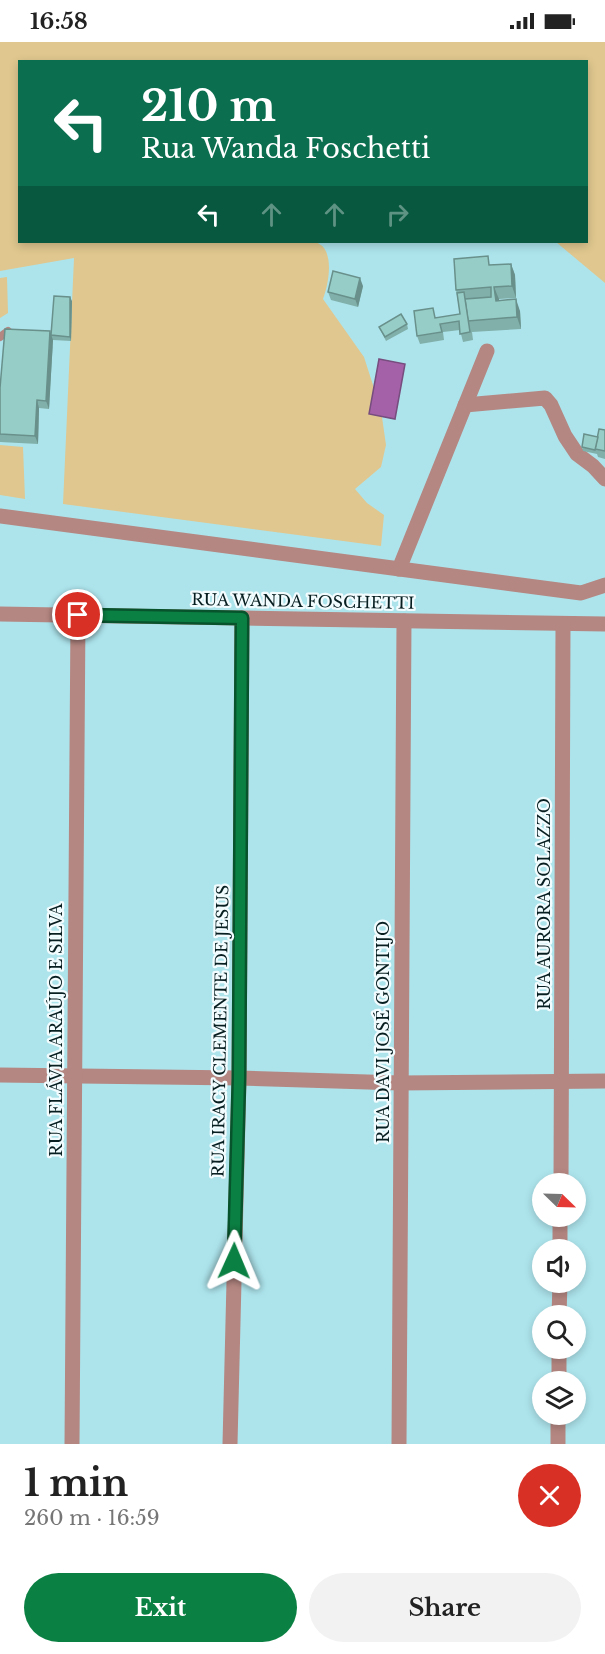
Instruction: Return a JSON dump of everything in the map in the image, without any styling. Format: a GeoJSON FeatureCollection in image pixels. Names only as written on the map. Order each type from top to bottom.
{"type":"FeatureCollection","features":[{"type":"Feature","properties":{"kind":"street"},"geometry":{"type":"LineString","coordinates":[[399,569],[487,351]]}},
{"type":"Feature","properties":{"kind":"street"},"geometry":{"type":"LineString","coordinates":[[465,405],[545,398],[577,454],[605,479]]}},
{"type":"Feature","properties":{"kind":"street"},"geometry":{"type":"LineString","coordinates":[[0,516],[581,593],[605,585]]}},
{"type":"Feature","properties":{"kind":"street","name":"RUA WANDA FOSCHETTI"},"geometry":{"type":"LineString","coordinates":[[0,614],[605,624]]}},
{"type":"Feature","properties":{"kind":"street","name":"RUA FLÁVIA ARAÚJO E SILVA"},"geometry":{"type":"LineString","coordinates":[[72,1444],[78,615]]}},
{"type":"Feature","properties":{"kind":"street","name":"RUA IRACY CLEMENTE DE JESUS"},"geometry":{"type":"LineString","coordinates":[[230,1444],[239,1078],[242,618]]}},
{"type":"Feature","properties":{"kind":"street","name":"RUA DAVI JOSÉ GONTIJO"},"geometry":{"type":"LineString","coordinates":[[399,1444],[404,621]]}},
{"type":"Feature","properties":{"kind":"street","name":"RUA AURORA SOLAZZO"},"geometry":{"type":"LineString","coordinates":[[561,1173],[563,624]]}},
{"type":"Feature","properties":{"kind":"street"},"geometry":{"type":"LineString","coordinates":[[0,1075],[400,1083],[605,1081]]}},
{"type":"Feature","properties":{"kind":"street"},"geometry":{"type":"LineString","coordinates":[[558,1425],[558,1444]]}},
{"type":"Feature","properties":{"kind":"lane"},"geometry":{"type":"LineString","coordinates":[[0,337],[8,331]]}},
{"type":"Feature","properties":{"kind":"shaded area"},"geometry":{"type":"Polygon","coordinates":[[[0,42],[605,42],[605,283],[557,243],[588,243],[588,60],[18,60],[18,243],[318,243],[324,248],[329,266],[323,299],[364,357],[381,410],[386,445],[381,467],[355,489],[367,503],[384,515],[381,546],[63,504],[74,258],[0,271],[0,42]]]}},
{"type":"Feature","properties":{"kind":"shaded area"},"geometry":{"type":"Polygon","coordinates":[[[7,277],[8,313],[0,318],[0,278],[7,277]]]}},
{"type":"Feature","properties":{"kind":"shaded area"},"geometry":{"type":"Polygon","coordinates":[[[379,359],[405,364],[395,419],[369,414],[379,359]]]}},
{"type":"Feature","properties":{"kind":"shaded area"},"geometry":{"type":"Polygon","coordinates":[[[0,445],[23,447],[25,499],[0,495],[0,445]]]}},
{"type":"Feature","properties":{"kind":"building"},"geometry":{"type":"Polygon","coordinates":[[[488,256],[489,265],[511,264],[512,286],[494,287],[496,301],[516,299],[517,317],[468,321],[465,299],[491,297],[491,287],[456,290],[454,259],[488,256]]]}},
{"type":"Feature","properties":{"kind":"building"},"geometry":{"type":"Polygon","coordinates":[[[333,271],[360,278],[355,299],[328,292],[333,271]]]}},
{"type":"Feature","properties":{"kind":"building"},"geometry":{"type":"Polygon","coordinates":[[[464,292],[470,332],[460,334],[459,321],[440,324],[442,332],[417,336],[414,311],[433,308],[435,318],[460,314],[457,293],[464,292]]]}},
{"type":"Feature","properties":{"kind":"building"},"geometry":{"type":"Polygon","coordinates":[[[54,296],[70,297],[70,337],[51,335],[54,296]]]}},
{"type":"Feature","properties":{"kind":"building"},"geometry":{"type":"Polygon","coordinates":[[[401,314],[407,324],[385,337],[379,327],[401,314]]]}},
{"type":"Feature","properties":{"kind":"building"},"geometry":{"type":"Polygon","coordinates":[[[5,329],[50,331],[46,401],[37,400],[35,436],[0,434],[0,388],[5,329]]]}},
{"type":"Feature","properties":{"kind":"building"},"geometry":{"type":"Polygon","coordinates":[[[599,429],[605,430],[605,451],[595,449],[599,429]]]}},
{"type":"Feature","properties":{"kind":"building"},"geometry":{"type":"Polygon","coordinates":[[[584,434],[598,437],[595,450],[582,447],[584,434]]]}},
{"type":"Feature","properties":{"kind":"route"},"geometry":{"type":"LineString","coordinates":[[78,615],[242,618],[239,1078],[234,1261]]}}]}
